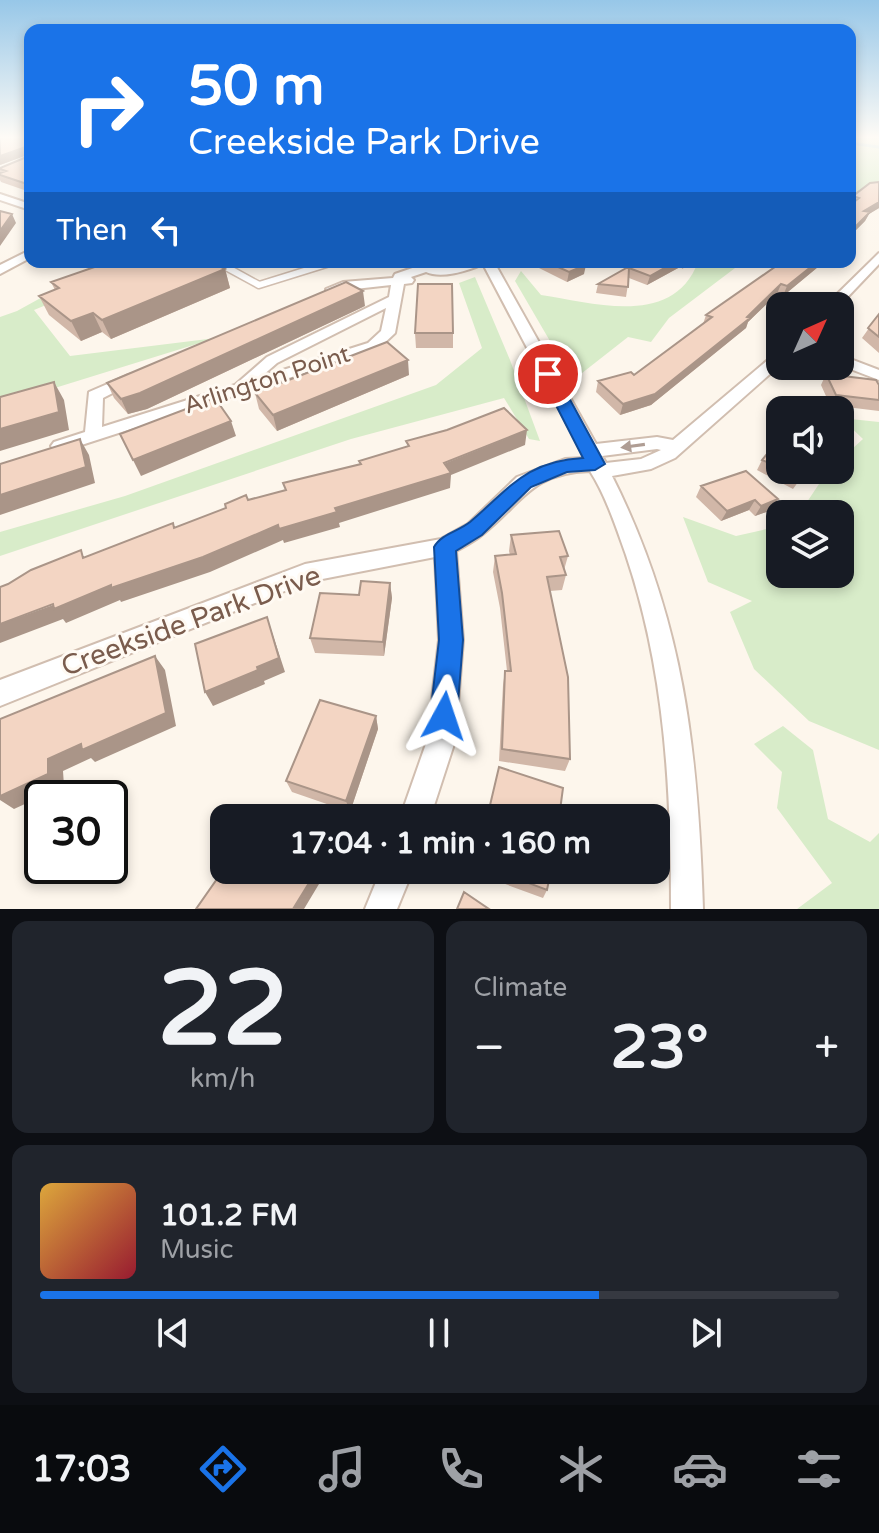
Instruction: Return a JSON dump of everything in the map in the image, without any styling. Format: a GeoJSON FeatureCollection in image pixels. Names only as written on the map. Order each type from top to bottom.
{"type":"FeatureCollection","features":[{"type":"Feature","properties":{"kind":"street"},"geometry":{"type":"LineString","coordinates":[[0,197],[24,205]]}},
{"type":"Feature","properties":{"kind":"street"},"geometry":{"type":"LineString","coordinates":[[0,270],[24,256]]}},
{"type":"Feature","properties":{"kind":"street"},"geometry":{"type":"LineString","coordinates":[[846,292],[877,262]]}},
{"type":"Feature","properties":{"kind":"street"},"geometry":{"type":"LineString","coordinates":[[315,299],[343,286],[397,282],[428,268]]}},
{"type":"Feature","properties":{"kind":"street"},"geometry":{"type":"LineString","coordinates":[[491,268],[594,462],[634,549],[662,634],[679,736],[686,809],[687,909]]}},
{"type":"Feature","properties":{"kind":"street","name":"Arlington Point"},"geometry":{"type":"LineString","coordinates":[[40,452],[236,392],[379,343],[388,333],[397,282]]}},
{"type":"Feature","properties":{"kind":"street"},"geometry":{"type":"LineString","coordinates":[[236,392],[272,360],[392,300]]}},
{"type":"Feature","properties":{"kind":"street"},"geometry":{"type":"LineString","coordinates":[[854,365],[879,375]]}},
{"type":"Feature","properties":{"kind":"street","name":"Creekside Park Drive"},"geometry":{"type":"LineString","coordinates":[[0,693],[305,573],[445,547],[475,530],[524,482],[565,465],[594,462],[624,468],[667,458],[766,369]]}},
{"type":"Feature","properties":{"kind":"street"},"geometry":{"type":"LineString","coordinates":[[93,436],[95,396],[147,372]]}},
{"type":"Feature","properties":{"kind":"street"},"geometry":{"type":"LineString","coordinates":[[420,804],[441,741],[451,640],[445,547]]}},
{"type":"Feature","properties":{"kind":"street"},"geometry":{"type":"LineString","coordinates":[[381,909],[391,884]]}},
{"type":"Feature","properties":{"kind":"lane"},"geometry":{"type":"LineString","coordinates":[[228,268],[259,285],[314,268]]}},
{"type":"Feature","properties":{"kind":"green space"},"geometry":{"type":"Polygon","coordinates":[[[856,178],[879,178],[879,185],[856,195],[856,178]]]}},
{"type":"Feature","properties":{"kind":"green space"},"geometry":{"type":"Polygon","coordinates":[[[95,268],[136,268],[34,310],[70,356],[216,338],[0,405],[0,317],[17,311],[95,268]]]}},
{"type":"Feature","properties":{"kind":"green space"},"geometry":{"type":"Polygon","coordinates":[[[695,268],[735,268],[669,318],[651,342],[628,337],[577,377],[568,372],[515,281],[521,271],[541,295],[630,306],[651,304],[670,296],[686,283],[695,268]]]}},
{"type":"Feature","properties":{"kind":"green space"},"geometry":{"type":"Polygon","coordinates":[[[475,277],[540,441],[529,439],[504,398],[351,439],[0,556],[0,532],[125,496],[436,385],[482,348],[459,283],[475,277]]]}},
{"type":"Feature","properties":{"kind":"green space"},"geometry":{"type":"Polygon","coordinates":[[[854,419],[879,422],[879,750],[809,721],[754,669],[730,612],[752,601],[708,582],[683,517],[736,536],[766,529],[766,588],[854,588],[854,500],[808,500],[819,484],[854,484],[854,447],[863,439],[854,430],[854,419]]]}},
{"type":"Feature","properties":{"kind":"green space"},"geometry":{"type":"Polygon","coordinates":[[[783,726],[813,750],[828,819],[870,842],[879,833],[879,909],[797,909],[832,883],[777,808],[782,772],[754,744],[783,726]]]}},
{"type":"Feature","properties":{"kind":"building"},"geometry":{"type":"Polygon","coordinates":[[[879,182],[879,202],[864,211],[870,212],[856,226],[856,200],[859,198],[856,194],[870,183],[879,182]]]}},
{"type":"Feature","properties":{"kind":"building"},"geometry":{"type":"Polygon","coordinates":[[[0,211],[12,214],[0,231],[0,211]]]}},
{"type":"Feature","properties":{"kind":"building"},"geometry":{"type":"Polygon","coordinates":[[[92,268],[225,269],[102,320],[93,313],[71,321],[39,296],[59,288],[51,282],[92,268]]]}},
{"type":"Feature","properties":{"kind":"building"},"geometry":{"type":"Polygon","coordinates":[[[626,268],[629,268],[628,287],[598,284],[626,268]]]}},
{"type":"Feature","properties":{"kind":"building"},"geometry":{"type":"Polygon","coordinates":[[[629,268],[664,268],[650,276],[629,268]]]}},
{"type":"Feature","properties":{"kind":"building"},"geometry":{"type":"Polygon","coordinates":[[[773,268],[810,268],[787,286],[781,284],[773,292],[766,292],[766,299],[747,317],[750,318],[655,394],[623,404],[598,381],[631,372],[634,375],[712,317],[706,315],[773,268]]]}},
{"type":"Feature","properties":{"kind":"building"},"geometry":{"type":"Polygon","coordinates":[[[346,282],[363,291],[140,393],[121,399],[107,383],[346,282]]]}},
{"type":"Feature","properties":{"kind":"building"},"geometry":{"type":"Polygon","coordinates":[[[418,284],[452,284],[453,333],[415,333],[418,284]]]}},
{"type":"Feature","properties":{"kind":"building"},"geometry":{"type":"Polygon","coordinates":[[[879,314],[879,337],[868,328],[879,314]]]}},
{"type":"Feature","properties":{"kind":"building"},"geometry":{"type":"Polygon","coordinates":[[[387,342],[408,360],[273,415],[255,393],[387,342]]]}},
{"type":"Feature","properties":{"kind":"building"},"geometry":{"type":"Polygon","coordinates":[[[854,377],[876,380],[879,385],[879,400],[836,395],[829,380],[854,380],[854,377]]]}},
{"type":"Feature","properties":{"kind":"building"},"geometry":{"type":"Polygon","coordinates":[[[54,382],[59,412],[0,429],[0,397],[54,382]]]}},
{"type":"Feature","properties":{"kind":"building"},"geometry":{"type":"Polygon","coordinates":[[[215,398],[231,421],[133,460],[120,434],[215,398]]]}},
{"type":"Feature","properties":{"kind":"building"},"geometry":{"type":"Polygon","coordinates":[[[504,408],[527,430],[444,463],[451,473],[335,508],[337,512],[279,529],[278,525],[203,557],[111,588],[111,585],[54,609],[53,604],[0,624],[0,587],[31,570],[81,550],[83,558],[173,523],[174,528],[226,508],[225,504],[246,495],[248,500],[286,490],[283,483],[361,464],[359,461],[409,446],[406,441],[447,430],[504,408]]]}},
{"type":"Feature","properties":{"kind":"building"},"geometry":{"type":"Polygon","coordinates":[[[80,439],[86,467],[0,495],[0,464],[80,439]]]}},
{"type":"Feature","properties":{"kind":"building"},"geometry":{"type":"Polygon","coordinates":[[[746,471],[778,499],[766,500],[766,504],[761,506],[755,500],[727,511],[701,486],[746,471]]]}},
{"type":"Feature","properties":{"kind":"building"},"geometry":{"type":"Polygon","coordinates":[[[559,531],[568,556],[560,557],[566,575],[547,577],[568,677],[570,759],[502,749],[505,671],[511,671],[495,556],[516,554],[511,535],[559,531]]]}},
{"type":"Feature","properties":{"kind":"building"},"geometry":{"type":"Polygon","coordinates":[[[361,581],[390,583],[383,642],[310,638],[320,593],[359,595],[361,581]]]}},
{"type":"Feature","properties":{"kind":"building"},"geometry":{"type":"Polygon","coordinates":[[[267,617],[279,658],[205,692],[195,644],[267,617]]]}},
{"type":"Feature","properties":{"kind":"building"},"geometry":{"type":"Polygon","coordinates":[[[155,656],[166,713],[82,750],[81,744],[48,759],[48,774],[35,780],[24,780],[24,785],[0,796],[0,719],[155,656]]]}},
{"type":"Feature","properties":{"kind":"building"},"geometry":{"type":"Polygon","coordinates":[[[320,700],[376,716],[346,801],[286,781],[320,700]]]}},
{"type":"Feature","properties":{"kind":"building"},"geometry":{"type":"Polygon","coordinates":[[[499,767],[563,788],[561,804],[490,804],[499,767]]]}},
{"type":"Feature","properties":{"kind":"building"},"geometry":{"type":"Polygon","coordinates":[[[214,884],[308,884],[293,909],[196,909],[214,884]]]}},
{"type":"Feature","properties":{"kind":"building"},"geometry":{"type":"Polygon","coordinates":[[[531,884],[548,884],[547,890],[531,884]]]}},
{"type":"Feature","properties":{"kind":"building"},"geometry":{"type":"Polygon","coordinates":[[[464,892],[489,909],[457,909],[464,892]]]}},
{"type":"Feature","properties":{"kind":"route"},"geometry":{"type":"LineString","coordinates":[[444,716],[451,640],[445,547],[475,530],[524,482],[565,465],[595,464],[548,374]]}}]}
